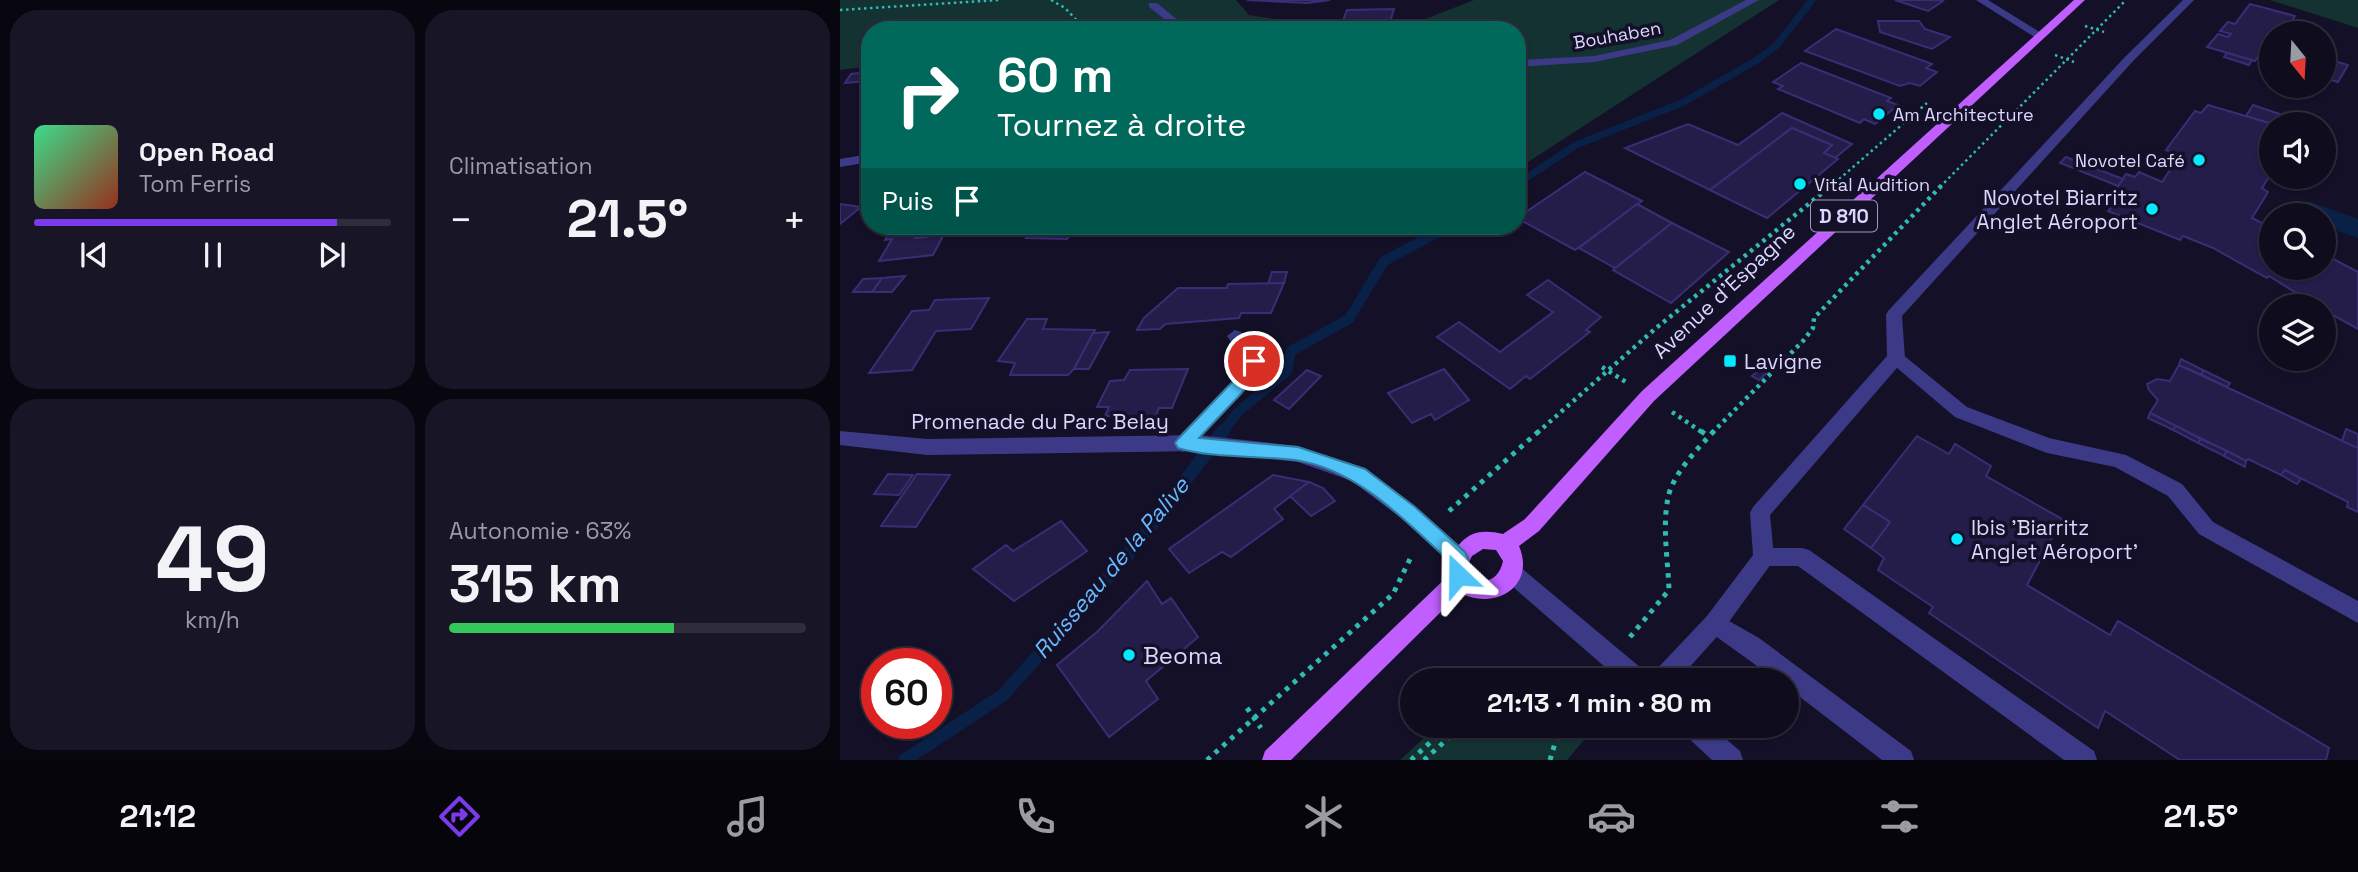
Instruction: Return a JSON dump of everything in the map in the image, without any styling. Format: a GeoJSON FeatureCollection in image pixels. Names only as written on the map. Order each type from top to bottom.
{"type":"FeatureCollection","features":[{"type":"Feature","properties":{"kind":"main road","name":"Avenue d'Espagne"},"geometry":{"type":"LineString","coordinates":[[1505,544],[1532,525],[1648,396],[2080,0]]}},
{"type":"Feature","properties":{"kind":"main road"},"geometry":{"type":"LineString","coordinates":[[1274,760],[1459,568],[1469,545],[1481,540],[1494,540],[1505,544],[1514,559],[1512,573],[1507,582],[1489,591],[1469,589],[1459,568]]}},
{"type":"Feature","properties":{"kind":"street","name":"Bouhaben"},"geometry":{"type":"LineString","coordinates":[[1526,63],[1594,59],[1672,43],[1754,0]]}},
{"type":"Feature","properties":{"kind":"street"},"geometry":{"type":"LineString","coordinates":[[1981,0],[2040,36]]}},
{"type":"Feature","properties":{"kind":"street"},"geometry":{"type":"LineString","coordinates":[[1673,668],[1715,623],[1764,557],[1760,513],[1896,358],[1894,315],[2128,60],[2189,0]]}},
{"type":"Feature","properties":{"kind":"street"},"geometry":{"type":"LineString","coordinates":[[1153,5],[1173,21]]}},
{"type":"Feature","properties":{"kind":"street"},"geometry":{"type":"LineString","coordinates":[[840,163],[861,160]]}},
{"type":"Feature","properties":{"kind":"street"},"geometry":{"type":"LineString","coordinates":[[1191,443],[1247,377],[1254,361],[1235,336]]}},
{"type":"Feature","properties":{"kind":"street"},"geometry":{"type":"LineString","coordinates":[[1896,358],[1961,412],[2048,445],[2119,460],[2175,490],[2206,528],[2358,613]]}},
{"type":"Feature","properties":{"kind":"street","name":"Promenade du Parc Belay"},"geometry":{"type":"LineString","coordinates":[[840,438],[927,447],[1191,443],[1298,454],[1359,475],[1408,512],[1459,568]]}},
{"type":"Feature","properties":{"kind":"street"},"geometry":{"type":"LineString","coordinates":[[1764,557],[1802,557],[2085,760]]}},
{"type":"Feature","properties":{"kind":"street"},"geometry":{"type":"LineString","coordinates":[[1512,573],[1624,668]]}},
{"type":"Feature","properties":{"kind":"street"},"geometry":{"type":"LineString","coordinates":[[1715,623],[1902,760]]}},
{"type":"Feature","properties":{"kind":"street"},"geometry":{"type":"LineString","coordinates":[[1706,738],[1731,760]]}},
{"type":"Feature","properties":{"kind":"path"},"geometry":{"type":"LineString","coordinates":[[840,10],[999,0]]}},
{"type":"Feature","properties":{"kind":"path"},"geometry":{"type":"LineString","coordinates":[[1051,0],[1065,8],[1077,21]]}},
{"type":"Feature","properties":{"kind":"path"},"geometry":{"type":"LineString","coordinates":[[1641,626],[1669,590],[1666,528],[1668,495],[1691,455],[1803,341],[1813,328],[1814,318],[1864,263],[2126,0]]}},
{"type":"Feature","properties":{"kind":"path"},"geometry":{"type":"LineString","coordinates":[[1440,519],[1655,329],[1816,199],[1930,100]]}},
{"type":"Feature","properties":{"kind":"path"},"geometry":{"type":"LineString","coordinates":[[1648,396],[1709,437]]}},
{"type":"Feature","properties":{"kind":"path"},"geometry":{"type":"LineString","coordinates":[[1207,760],[1393,594],[1416,547]]}},
{"type":"Feature","properties":{"kind":"path"},"geometry":{"type":"LineString","coordinates":[[1411,760],[1435,738]]}},
{"type":"Feature","properties":{"kind":"path"},"geometry":{"type":"LineString","coordinates":[[1424,760],[1449,738]]}},
{"type":"Feature","properties":{"kind":"path"},"geometry":{"type":"LineString","coordinates":[[1550,760],[1556,738]]}},
{"type":"Feature","properties":{"kind":"green space"},"geometry":{"type":"Polygon","coordinates":[[[840,0],[1236,0],[1249,15],[1289,21],[861,21],[861,67],[840,70],[840,0]]]}},
{"type":"Feature","properties":{"kind":"green space"},"geometry":{"type":"Polygon","coordinates":[[[1474,0],[1779,0],[1526,163],[1526,21],[1420,21],[1474,0]]]}},
{"type":"Feature","properties":{"kind":"green space"},"geometry":{"type":"Polygon","coordinates":[[[2270,0],[2358,0],[2358,28],[2270,0]]]}},
{"type":"Feature","properties":{"kind":"green space"},"geometry":{"type":"Polygon","coordinates":[[[1424,738],[1586,738],[1567,760],[1400,760],[1424,738]]]}},
{"type":"Feature","properties":{"kind":"water"},"geometry":{"type":"Polygon","coordinates":[[[2336,211],[2358,219],[2358,238],[2336,230],[2336,211]]]}},
{"type":"Feature","properties":{"kind":"building"},"geometry":{"type":"Polygon","coordinates":[[[1247,0],[1330,0],[1307,3],[1247,0]]]}},
{"type":"Feature","properties":{"kind":"building"},"geometry":{"type":"Polygon","coordinates":[[[1895,0],[1941,0],[1943,1],[1928,11],[1895,0]]]}},
{"type":"Feature","properties":{"kind":"building"},"geometry":{"type":"Polygon","coordinates":[[[2250,4],[2295,16],[2292,21],[2259,21],[2259,59],[2255,61],[2207,47],[2218,34],[2228,37],[2231,34],[2220,31],[2228,22],[2235,24],[2250,4]]]}},
{"type":"Feature","properties":{"kind":"building"},"geometry":{"type":"Polygon","coordinates":[[[1394,9],[1390,21],[1343,21],[1347,10],[1394,9]]]}},
{"type":"Feature","properties":{"kind":"building"},"geometry":{"type":"Polygon","coordinates":[[[1878,21],[1919,21],[1925,29],[1950,37],[1932,49],[1880,32],[1878,21]]]}},
{"type":"Feature","properties":{"kind":"building"},"geometry":{"type":"Polygon","coordinates":[[[1836,29],[1932,64],[1926,68],[1937,72],[1920,86],[1910,83],[1900,86],[1805,51],[1836,29]]]}},
{"type":"Feature","properties":{"kind":"building"},"geometry":{"type":"Polygon","coordinates":[[[2227,53],[2252,60],[2249,65],[2224,57],[2227,53]]]}},
{"type":"Feature","properties":{"kind":"building"},"geometry":{"type":"Polygon","coordinates":[[[2336,62],[2348,65],[2336,81],[2336,62]]]}},
{"type":"Feature","properties":{"kind":"building"},"geometry":{"type":"Polygon","coordinates":[[[1801,63],[1891,98],[1887,101],[1898,105],[1875,124],[1864,119],[1860,123],[1778,89],[1783,86],[1773,82],[1801,63]]]}},
{"type":"Feature","properties":{"kind":"building"},"geometry":{"type":"Polygon","coordinates":[[[861,73],[861,81],[845,83],[851,74],[861,73]]]}},
{"type":"Feature","properties":{"kind":"building"},"geometry":{"type":"Polygon","coordinates":[[[2208,105],[2259,120],[2259,189],[2268,192],[2252,218],[2259,222],[2259,274],[2213,248],[2183,236],[2180,240],[2108,211],[2123,193],[2116,189],[2126,174],[2135,177],[2139,172],[2162,182],[2172,167],[2163,164],[2171,152],[2166,150],[2195,111],[2201,113],[2208,105]]]}},
{"type":"Feature","properties":{"kind":"building"},"geometry":{"type":"Polygon","coordinates":[[[2253,105],[2274,112],[2259,112],[2259,120],[2246,116],[2253,105]]]}},
{"type":"Feature","properties":{"kind":"building"},"geometry":{"type":"Polygon","coordinates":[[[1782,113],[1852,144],[1835,158],[1824,153],[1832,145],[1792,128],[1710,190],[1625,148],[1688,124],[1738,145],[1782,113]]]}},
{"type":"Feature","properties":{"kind":"building"},"geometry":{"type":"Polygon","coordinates":[[[1792,128],[1832,145],[1824,153],[1838,159],[1767,218],[1710,190],[1792,128]]]}},
{"type":"Feature","properties":{"kind":"building"},"geometry":{"type":"Polygon","coordinates":[[[2066,157],[2123,179],[2118,186],[2060,163],[2066,157]]]}},
{"type":"Feature","properties":{"kind":"building"},"geometry":{"type":"Polygon","coordinates":[[[1585,172],[1642,201],[1575,250],[1526,223],[1526,212],[1585,172]]]}},
{"type":"Feature","properties":{"kind":"building"},"geometry":{"type":"Polygon","coordinates":[[[840,204],[861,207],[840,224],[840,204]]]}},
{"type":"Feature","properties":{"kind":"building"},"geometry":{"type":"Polygon","coordinates":[[[1637,204],[1672,223],[1615,268],[1579,248],[1637,204]]]}},
{"type":"Feature","properties":{"kind":"building"},"geometry":{"type":"Polygon","coordinates":[[[1672,223],[1729,252],[1671,303],[1613,270],[1672,223]]]}},
{"type":"Feature","properties":{"kind":"building"},"geometry":{"type":"Polygon","coordinates":[[[888,235],[916,235],[915,238],[943,235],[933,255],[879,261],[892,239],[885,240],[888,235]]]}},
{"type":"Feature","properties":{"kind":"building"},"geometry":{"type":"Polygon","coordinates":[[[1028,235],[1070,235],[1067,239],[1026,238],[1028,235]]]}},
{"type":"Feature","properties":{"kind":"building"},"geometry":{"type":"Polygon","coordinates":[[[2336,260],[2358,272],[2358,329],[2336,317],[2336,294],[2298,294],[2275,280],[2336,280],[2336,260]]]}},
{"type":"Feature","properties":{"kind":"building"},"geometry":{"type":"Polygon","coordinates":[[[1272,272],[1287,272],[1284,283],[1268,284],[1272,272]]]}},
{"type":"Feature","properties":{"kind":"building"},"geometry":{"type":"Polygon","coordinates":[[[905,276],[892,292],[872,292],[882,278],[905,276]]]}},
{"type":"Feature","properties":{"kind":"building"},"geometry":{"type":"Polygon","coordinates":[[[882,278],[872,292],[853,292],[863,279],[882,278]]]}},
{"type":"Feature","properties":{"kind":"building"},"geometry":{"type":"Polygon","coordinates":[[[1548,280],[1601,317],[1586,330],[1590,332],[1530,379],[1526,376],[1510,389],[1437,337],[1459,322],[1500,352],[1553,312],[1527,295],[1548,280]]]}},
{"type":"Feature","properties":{"kind":"building"},"geometry":{"type":"Polygon","coordinates":[[[1284,283],[1271,313],[1241,313],[1239,318],[1165,324],[1160,329],[1137,330],[1144,318],[1178,288],[1227,288],[1228,284],[1284,283]]]}},
{"type":"Feature","properties":{"kind":"building"},"geometry":{"type":"Polygon","coordinates":[[[989,298],[971,329],[936,331],[912,370],[869,373],[912,311],[929,310],[935,300],[989,298]]]}},
{"type":"Feature","properties":{"kind":"building"},"geometry":{"type":"Polygon","coordinates":[[[1027,319],[1047,319],[1043,329],[1095,330],[1068,375],[1010,375],[1015,363],[998,361],[1027,319]]]}},
{"type":"Feature","properties":{"kind":"building"},"geometry":{"type":"Polygon","coordinates":[[[1109,332],[1089,369],[1074,369],[1093,333],[1109,332]]]}},
{"type":"Feature","properties":{"kind":"building"},"geometry":{"type":"Polygon","coordinates":[[[1774,356],[1781,360],[1759,380],[1752,376],[1774,356]]]}},
{"type":"Feature","properties":{"kind":"building"},"geometry":{"type":"Polygon","coordinates":[[[2181,359],[2203,370],[2202,375],[2179,365],[2181,359]]]}},
{"type":"Feature","properties":{"kind":"building"},"geometry":{"type":"Polygon","coordinates":[[[2179,365],[2358,448],[2358,512],[2347,507],[2348,502],[2285,470],[2281,475],[2248,459],[2246,461],[2150,413],[2158,400],[2147,384],[2157,379],[2170,381],[2179,365]]]}},
{"type":"Feature","properties":{"kind":"building"},"geometry":{"type":"Polygon","coordinates":[[[1188,369],[1172,408],[1159,408],[1152,425],[1113,425],[1118,416],[1105,416],[1109,407],[1097,407],[1110,381],[1124,380],[1130,370],[1188,369]]]}},
{"type":"Feature","properties":{"kind":"building"},"geometry":{"type":"Polygon","coordinates":[[[1444,369],[1469,400],[1435,420],[1431,414],[1412,423],[1388,393],[1444,369]]]}},
{"type":"Feature","properties":{"kind":"building"},"geometry":{"type":"Polygon","coordinates":[[[1307,370],[1321,376],[1289,409],[1274,400],[1307,370]]]}},
{"type":"Feature","properties":{"kind":"building"},"geometry":{"type":"Polygon","coordinates":[[[2203,370],[2230,383],[2227,387],[2202,375],[2203,370]]]}},
{"type":"Feature","properties":{"kind":"building"},"geometry":{"type":"Polygon","coordinates":[[[2150,413],[2176,426],[2173,430],[2148,418],[2150,413]]]}},
{"type":"Feature","properties":{"kind":"building"},"geometry":{"type":"Polygon","coordinates":[[[2176,426],[2201,439],[2198,443],[2173,430],[2176,426]]]}},
{"type":"Feature","properties":{"kind":"building"},"geometry":{"type":"Polygon","coordinates":[[[2346,429],[2358,434],[2358,448],[2342,441],[2346,429]]]}},
{"type":"Feature","properties":{"kind":"building"},"geometry":{"type":"Polygon","coordinates":[[[1917,436],[1949,454],[1955,444],[1991,466],[1986,476],[2062,519],[2027,585],[2110,635],[2118,621],[2329,748],[2326,760],[2180,760],[2105,711],[2098,728],[1929,613],[1933,607],[1878,570],[1884,558],[1871,548],[1890,522],[1863,505],[1917,436]]]}},
{"type":"Feature","properties":{"kind":"building"},"geometry":{"type":"Polygon","coordinates":[[[2201,439],[2227,451],[2224,456],[2198,443],[2201,439]]]}},
{"type":"Feature","properties":{"kind":"building"},"geometry":{"type":"Polygon","coordinates":[[[2227,451],[2246,461],[2245,467],[2224,456],[2227,451]]]}},
{"type":"Feature","properties":{"kind":"building"},"geometry":{"type":"Polygon","coordinates":[[[2285,470],[2301,479],[2297,484],[2281,475],[2285,470]]]}},
{"type":"Feature","properties":{"kind":"building"},"geometry":{"type":"Polygon","coordinates":[[[888,474],[913,475],[899,495],[874,494],[888,474]]]}},
{"type":"Feature","properties":{"kind":"building"},"geometry":{"type":"Polygon","coordinates":[[[917,474],[950,475],[916,527],[881,526],[917,474]]]}},
{"type":"Feature","properties":{"kind":"building"},"geometry":{"type":"Polygon","coordinates":[[[1273,475],[1309,482],[1274,509],[1283,519],[1231,557],[1222,552],[1189,573],[1169,549],[1273,475]]]}},
{"type":"Feature","properties":{"kind":"building"},"geometry":{"type":"Polygon","coordinates":[[[1309,482],[1323,488],[1335,501],[1311,516],[1290,496],[1309,482]]]}},
{"type":"Feature","properties":{"kind":"building"},"geometry":{"type":"Polygon","coordinates":[[[1863,505],[1890,522],[1871,548],[1844,529],[1863,505]]]}},
{"type":"Feature","properties":{"kind":"building"},"geometry":{"type":"Polygon","coordinates":[[[1061,521],[1087,551],[1014,601],[973,569],[1006,545],[1013,551],[1061,521]]]}},
{"type":"Feature","properties":{"kind":"building"},"geometry":{"type":"Polygon","coordinates":[[[1147,581],[1162,604],[1171,598],[1198,637],[1146,681],[1158,699],[1109,737],[1057,665],[1097,632],[1147,581]]]}},
{"type":"Feature","properties":{"kind":"waterway","name":"Ruisseau de la Palive"},"geometry":{"type":"LineString","coordinates":[[1526,178],[1576,145],[1684,102],[1757,60],[1776,46],[1812,0]]}},
{"type":"Feature","properties":{"kind":"waterway","name":"Ruisseau de la Palive"},"geometry":{"type":"LineString","coordinates":[[1222,433],[1237,413],[1287,371],[1291,351],[1349,319],[1384,261],[1433,235]]}},
{"type":"Feature","properties":{"kind":"waterway","name":"Ruisseau de la Palive"},"geometry":{"type":"LineString","coordinates":[[905,760],[1003,695],[1135,547],[1223,431]]}},
{"type":"Feature","properties":{"kind":"place","name":"Am Architecture"},"geometry":{"type":"Point","coordinates":[1879,114]}},
{"type":"Feature","properties":{"kind":"place","name":"Novotel Café"},"geometry":{"type":"Point","coordinates":[2199,160]}},
{"type":"Feature","properties":{"kind":"place","name":"Vital Audition"},"geometry":{"type":"Point","coordinates":[1800,184]}},
{"type":"Feature","properties":{"kind":"place","name":"Novotel Biarritz Anglet Aéroport"},"geometry":{"type":"Point","coordinates":[2152,209]}},
{"type":"Feature","properties":{"kind":"place","name":"Lavigne"},"geometry":{"type":"Point","coordinates":[1730,361]}},
{"type":"Feature","properties":{"kind":"place","name":"Ibis 'Biarritz Anglet Aéroport'"},"geometry":{"type":"Point","coordinates":[1957,539]}},
{"type":"Feature","properties":{"kind":"place","name":"Beoma"},"geometry":{"type":"Point","coordinates":[1129,655]}},
{"type":"Feature","properties":{"kind":"route"},"geometry":{"type":"LineString","coordinates":[[1254,361],[1247,377],[1184,443],[1298,454],[1359,475],[1408,512],[1427,532],[1459,558],[1458,575]]}}]}
